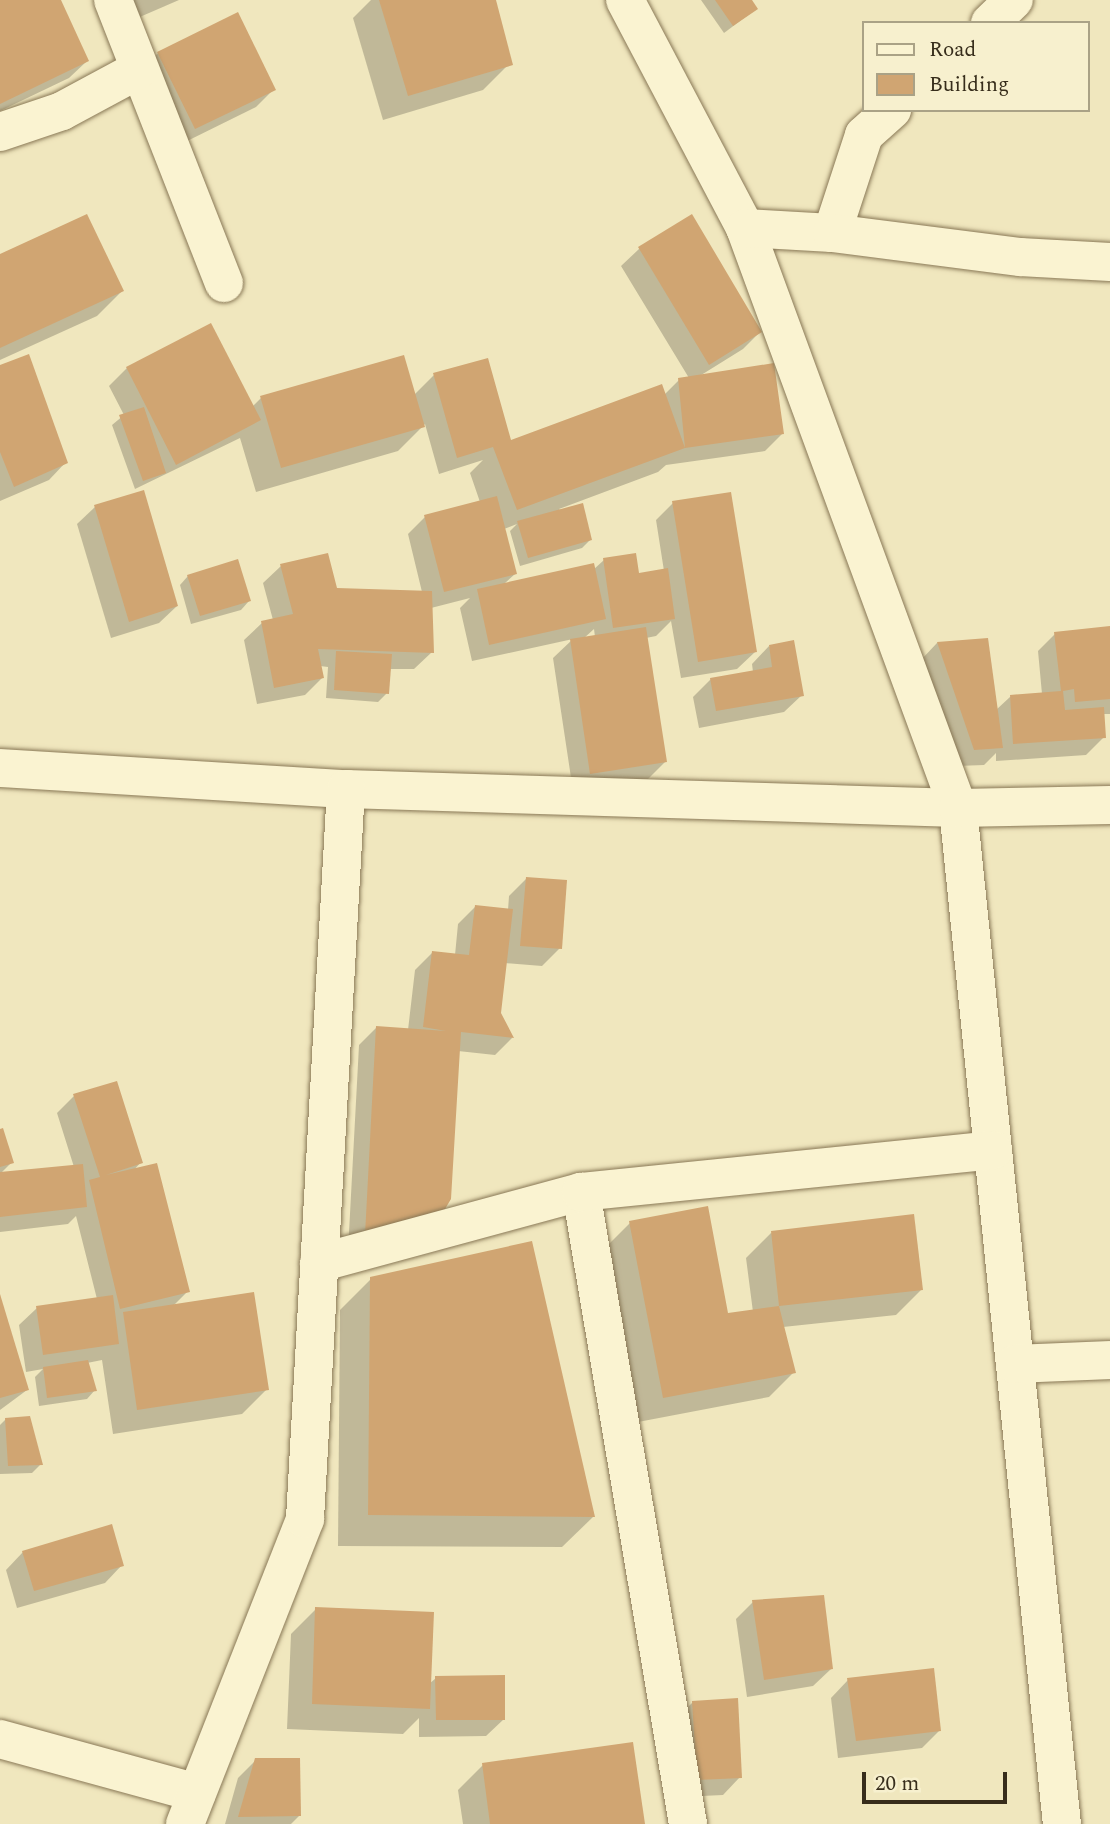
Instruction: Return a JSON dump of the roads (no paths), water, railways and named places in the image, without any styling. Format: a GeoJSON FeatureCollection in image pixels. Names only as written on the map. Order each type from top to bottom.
{"type":"FeatureCollection","features":[{"type":"Feature","properties":{"kind":"street"},"geometry":{"type":"LineString","coordinates":[[113,0],[138,70],[224,283]]}},
{"type":"Feature","properties":{"kind":"street"},"geometry":{"type":"LineString","coordinates":[[625,0],[745,228],[958,808],[1062,1824]]}},
{"type":"Feature","properties":{"kind":"street"},"geometry":{"type":"LineString","coordinates":[[992,21],[1014,0]]}},
{"type":"Feature","properties":{"kind":"street"},"geometry":{"type":"LineString","coordinates":[[0,132],[62,111],[138,70]]}},
{"type":"Feature","properties":{"kind":"street"},"geometry":{"type":"LineString","coordinates":[[832,233],[864,135],[890,112]]}},
{"type":"Feature","properties":{"kind":"street"},"geometry":{"type":"LineString","coordinates":[[745,228],[832,233],[1020,257],[1110,262]]}},
{"type":"Feature","properties":{"kind":"street"},"geometry":{"type":"LineString","coordinates":[[0,768],[346,789],[958,808],[1110,805]]}},
{"type":"Feature","properties":{"kind":"street"},"geometry":{"type":"LineString","coordinates":[[0,1739],[191,1808],[305,1519],[346,789]]}},
{"type":"Feature","properties":{"kind":"street"},"geometry":{"type":"LineString","coordinates":[[319,1263],[581,1192],[993,1150]]}},
{"type":"Feature","properties":{"kind":"street"},"geometry":{"type":"LineString","coordinates":[[581,1192],[688,1824]]}},
{"type":"Feature","properties":{"kind":"street"},"geometry":{"type":"LineString","coordinates":[[1015,1364],[1110,1360]]}}]}
